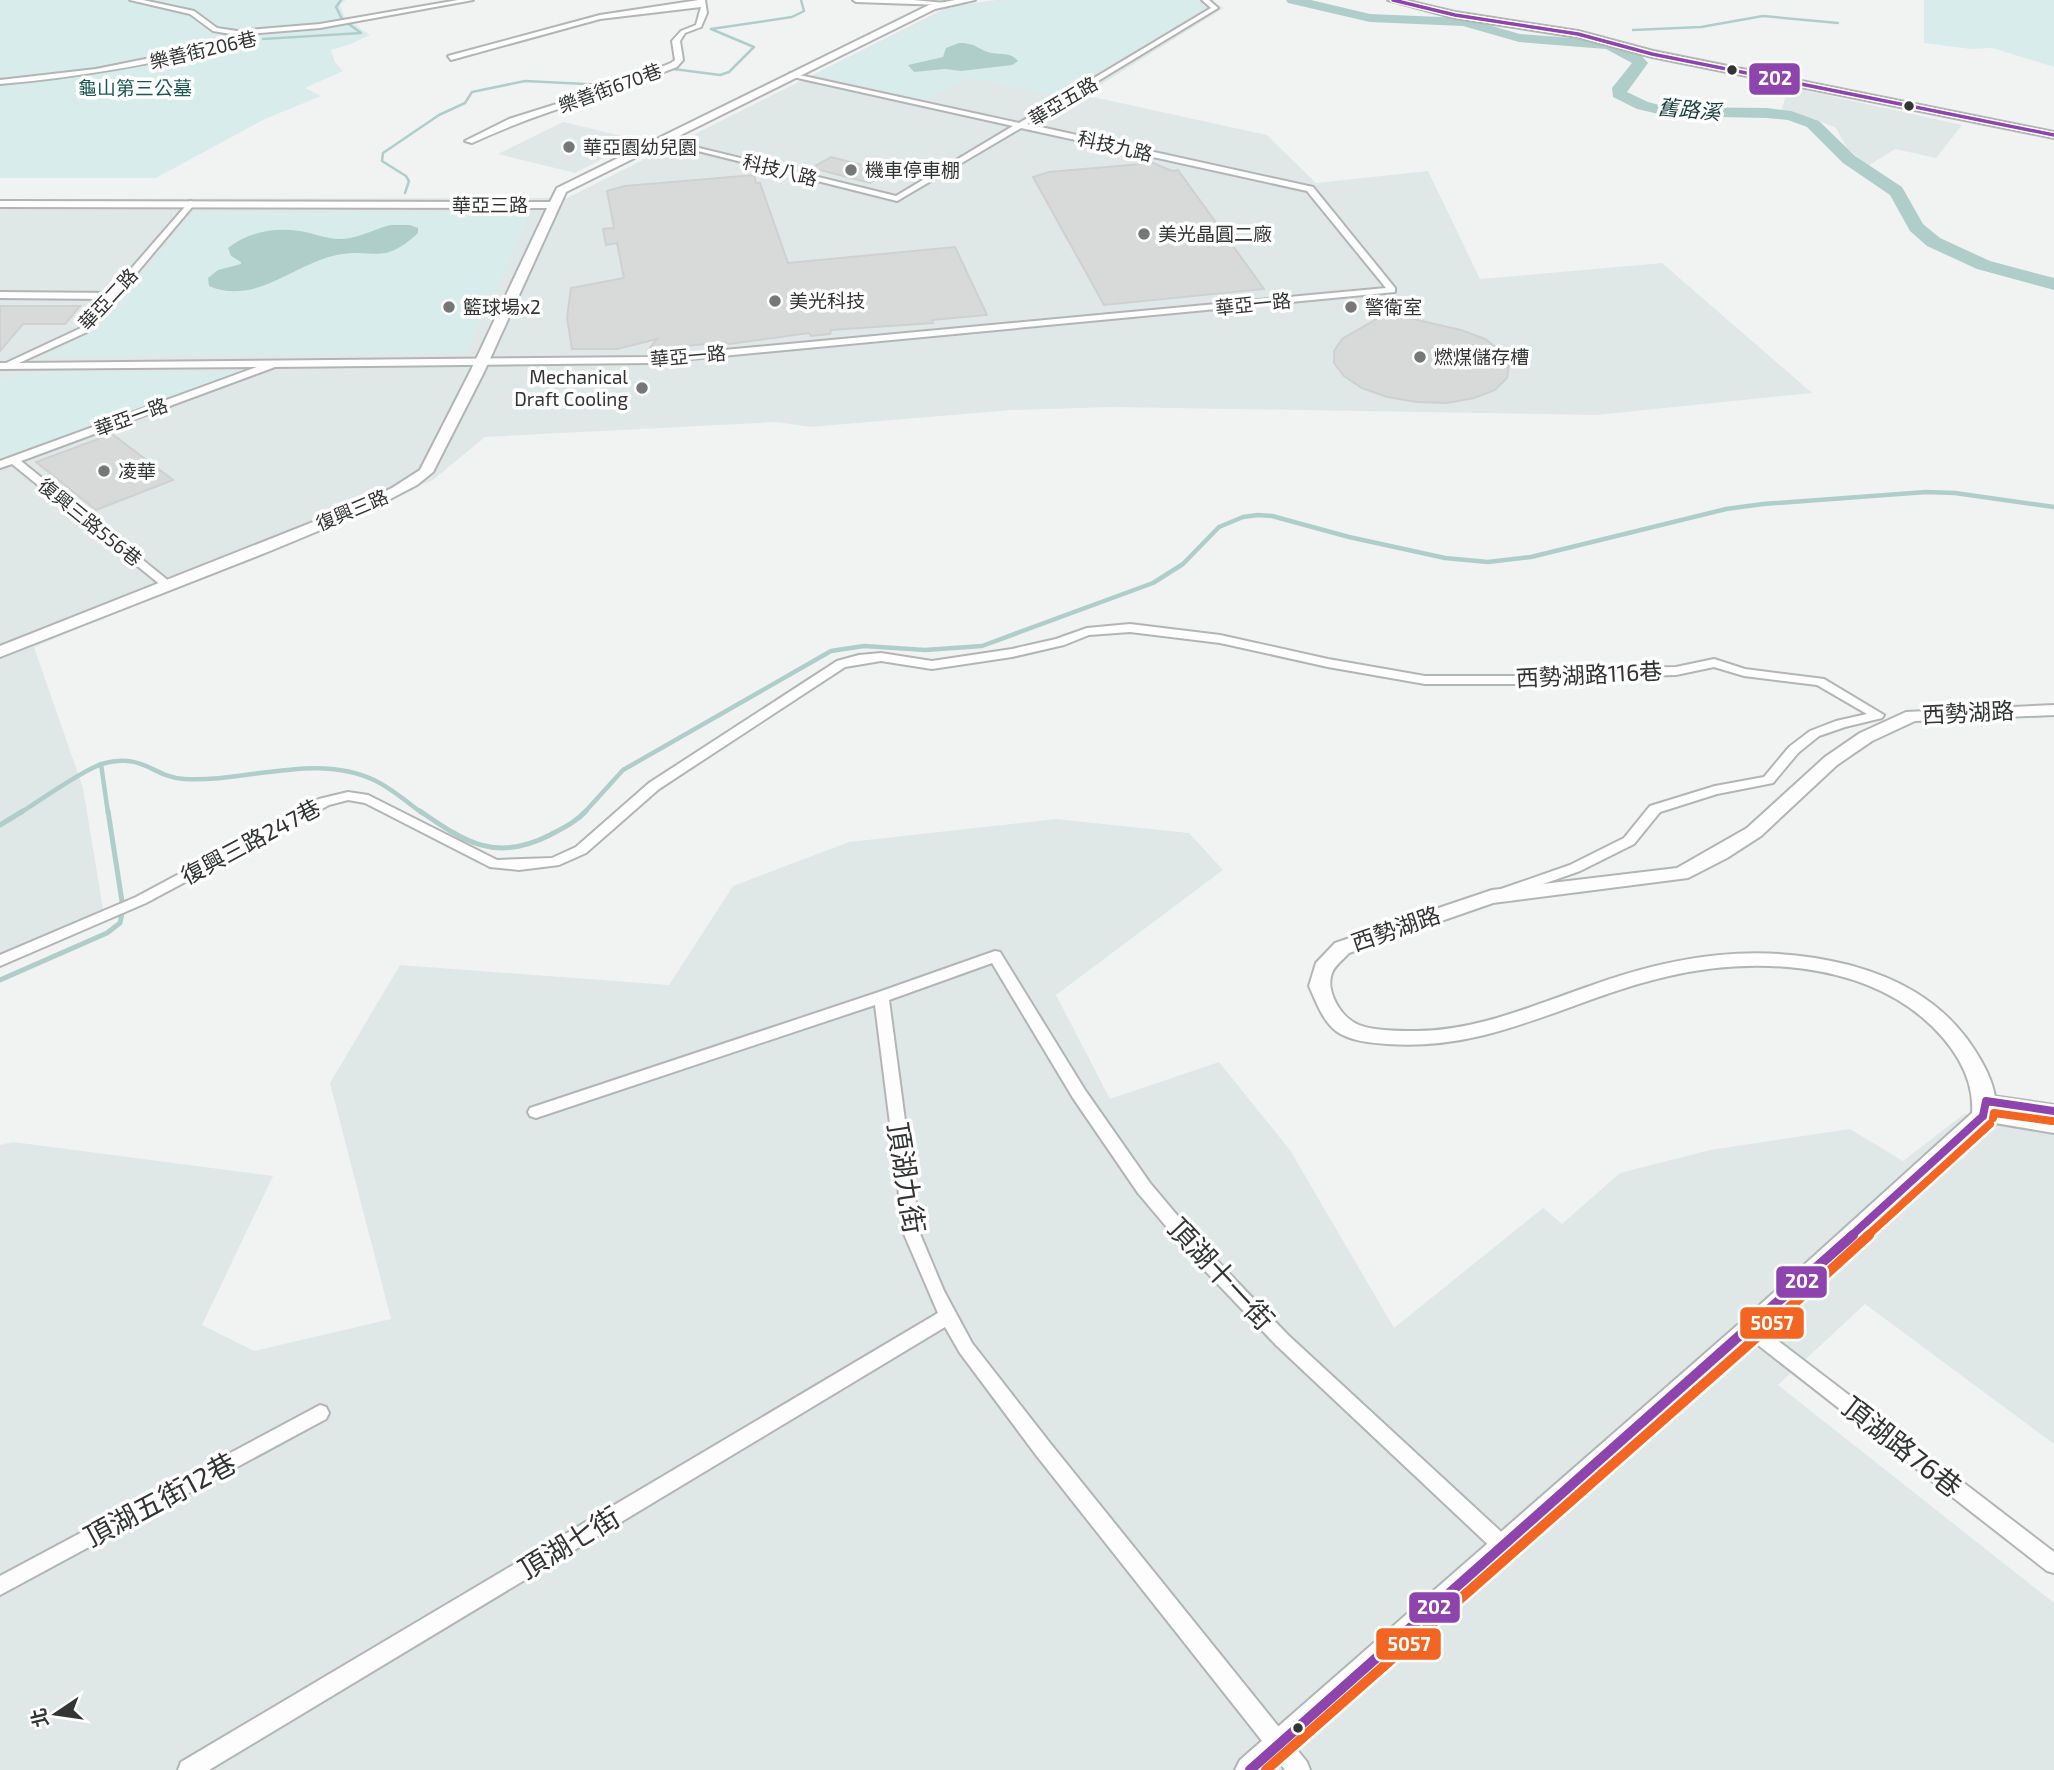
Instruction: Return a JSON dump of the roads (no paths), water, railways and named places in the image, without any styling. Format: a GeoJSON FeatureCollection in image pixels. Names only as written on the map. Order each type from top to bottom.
{"type":"FeatureCollection","features":[{"type":"Feature","properties":{"kind":"street"},"geometry":{"type":"LineString","coordinates":[[133,0],[192,12],[215,30],[225,32],[280,31],[470,0]]}},
{"type":"Feature","properties":{"kind":"street"},"geometry":{"type":"LineString","coordinates":[[856,0],[942,3]]}},
{"type":"Feature","properties":{"kind":"street","name":"華亞三路"},"geometry":{"type":"LineString","coordinates":[[0,204],[553,205],[564,188],[793,75],[942,3],[970,0]]}},
{"type":"Feature","properties":{"kind":"street","name":"華亞五路"},"geometry":{"type":"LineString","coordinates":[[897,199],[1215,8],[1205,0]]}},
{"type":"Feature","properties":{"kind":"street"},"geometry":{"type":"LineString","coordinates":[[1393,0],[1455,15],[1578,34],[1652,54],[2054,133]]}},
{"type":"Feature","properties":{"kind":"street"},"geometry":{"type":"LineString","coordinates":[[1407,0],[1438,8],[1581,31],[1659,51],[1956,114]]}},
{"type":"Feature","properties":{"kind":"street"},"geometry":{"type":"LineString","coordinates":[[451,58],[600,17],[703,2]]}},
{"type":"Feature","properties":{"kind":"street","name":"樂善街670巷"},"geometry":{"type":"LineString","coordinates":[[469,141],[512,121],[620,87],[674,65],[679,60],[676,41],[683,32],[699,26],[705,10],[703,2]]}},
{"type":"Feature","properties":{"kind":"street","name":"樂善街206巷"},"geometry":{"type":"LineString","coordinates":[[0,82],[59,78],[118,69],[280,31]]}},
{"type":"Feature","properties":{"kind":"street","name":"科技九路"},"geometry":{"type":"LineString","coordinates":[[793,75],[1310,189],[1392,290]]}},
{"type":"Feature","properties":{"kind":"street","name":"科技八路"},"geometry":{"type":"LineString","coordinates":[[662,141],[897,199]]}},
{"type":"Feature","properties":{"kind":"street","name":"華亞二路"},"geometry":{"type":"LineString","coordinates":[[1,367],[83,330],[190,204]]}},
{"type":"Feature","properties":{"kind":"street","name":"復興三路"},"geometry":{"type":"LineString","coordinates":[[0,652],[276,542],[384,497],[414,481],[426,471],[481,362],[553,205]]}},
{"type":"Feature","properties":{"kind":"street","name":"華亞一路"},"geometry":{"type":"LineString","coordinates":[[0,465],[274,364],[649,360],[1392,290]]}},
{"type":"Feature","properties":{"kind":"street"},"geometry":{"type":"LineString","coordinates":[[0,295],[114,296]]}},
{"type":"Feature","properties":{"kind":"street"},"geometry":{"type":"LineString","coordinates":[[1,367],[274,364]]}},
{"type":"Feature","properties":{"kind":"street","name":"復興三路556巷"},"geometry":{"type":"LineString","coordinates":[[14,460],[166,584]]}},
{"type":"Feature","properties":{"kind":"street","name":"西勢湖路116巷"},"geometry":{"type":"LineString","coordinates":[[859,659],[881,657],[932,665],[1012,653],[1060,642],[1087,632],[1130,628],[1220,639],[1328,663],[1425,680],[1544,680],[1587,673],[1676,671],[1714,663],[1744,672],[1820,682],[1878,715],[1821,728],[1793,747],[1768,780],[1715,790],[1655,809],[1629,841],[1575,868],[1492,897]]}},
{"type":"Feature","properties":{"kind":"street","name":"復興三路247巷"},"geometry":{"type":"LineString","coordinates":[[0,961],[141,900],[324,802],[348,796],[368,799],[495,863],[519,865],[554,862],[581,850],[654,786],[841,664],[859,659]]}},
{"type":"Feature","properties":{"kind":"street","name":"西勢湖路"},"geometry":{"type":"LineString","coordinates":[[1985,1108],[1968,1054],[1944,1025],[1912,997],[1851,972],[1807,963],[1715,962],[1669,968],[1616,982],[1544,1011],[1468,1032],[1412,1039],[1366,1034],[1348,1029],[1337,1019],[1319,986],[1323,968],[1342,948],[1417,920],[1492,897],[1681,874],[1720,854],[1754,832],[1831,761],[1866,737],[1912,716],[2054,710]]}},
{"type":"Feature","properties":{"kind":"street","name":"頂湖十一街"},"geometry":{"type":"LineString","coordinates":[[881,997],[995,956],[1094,1115],[1144,1188],[1197,1251],[1282,1340],[1503,1546]]}},
{"type":"Feature","properties":{"kind":"street"},"geometry":{"type":"LineString","coordinates":[[536,1112],[881,997]]}},
{"type":"Feature","properties":{"kind":"street","name":"頂湖九街"},"geometry":{"type":"LineString","coordinates":[[881,997],[912,1234],[948,1316],[966,1348],[1043,1449],[1299,1770]]}},
{"type":"Feature","properties":{"kind":"street"},"geometry":{"type":"LineString","coordinates":[[1250,1770],[1750,1329],[1985,1108],[2054,1111]]}},
{"type":"Feature","properties":{"kind":"street"},"geometry":{"type":"LineString","coordinates":[[1985,1108],[2054,1127]]}},
{"type":"Feature","properties":{"kind":"street","name":"頂湖七街"},"geometry":{"type":"LineString","coordinates":[[189,1770],[948,1316]]}},
{"type":"Feature","properties":{"kind":"street","name":"頂湖路76巷"},"geometry":{"type":"LineString","coordinates":[[1750,1329],[2054,1564]]}},
{"type":"Feature","properties":{"kind":"street","name":"頂湖五街12巷"},"geometry":{"type":"LineString","coordinates":[[0,1586],[320,1413]]}},
{"type":"Feature","properties":{"kind":"water"},"geometry":{"type":"Polygon","coordinates":[[[959,43],[1009,55],[1018,61],[1012,65],[961,71],[945,69],[914,72],[908,65],[943,57],[946,48],[959,43]]]}},
{"type":"Feature","properties":{"kind":"water"},"geometry":{"type":"Polygon","coordinates":[[[390,225],[410,225],[418,228],[418,233],[395,250],[378,254],[337,255],[258,287],[226,291],[209,286],[208,278],[218,270],[241,264],[231,256],[228,248],[253,235],[271,230],[290,230],[343,239],[390,225]]]}},
{"type":"Feature","properties":{"kind":"waterway"},"geometry":{"type":"LineString","coordinates":[[263,39],[361,33],[342,19],[336,7],[341,0]]}},
{"type":"Feature","properties":{"kind":"waterway"},"geometry":{"type":"LineString","coordinates":[[405,193],[409,181],[406,176],[382,161],[383,153],[439,115],[465,103],[472,92],[525,81],[606,85],[658,67],[720,75],[729,72],[754,47],[711,29],[792,17],[804,11],[801,0]]}},
{"type":"Feature","properties":{"kind":"waterway","name":"舊路溪"},"geometry":{"type":"LineString","coordinates":[[1293,0],[1370,18],[1464,22],[1519,38],[1609,45],[1636,58],[1640,63],[1620,88],[1619,94],[1642,106],[1667,111],[1767,113],[1791,116],[1813,124],[1849,159],[1896,191],[1916,227],[1933,242],[1984,265],[2054,284]]}},
{"type":"Feature","properties":{"kind":"waterway"},"geometry":{"type":"LineString","coordinates":[[1633,30],[1701,27],[1763,16],[1838,23]]}},
{"type":"Feature","properties":{"kind":"waterway"},"geometry":{"type":"LineString","coordinates":[[87,70],[115,65]]}},
{"type":"Feature","properties":{"kind":"waterway"},"geometry":{"type":"LineString","coordinates":[[0,79],[18,79]]}},
{"type":"Feature","properties":{"kind":"waterway"},"geometry":{"type":"LineString","coordinates":[[585,812],[623,770],[831,651],[864,646],[925,650],[982,646],[1153,583],[1183,564],[1219,527],[1243,517],[1272,516],[1349,537],[1445,558],[1488,562],[1531,557],[1726,509],[1763,504],[1926,492],[1955,493],[2054,507]]}},
{"type":"Feature","properties":{"kind":"waterway"},"geometry":{"type":"LineString","coordinates":[[101,764],[128,761],[184,779],[231,777],[304,768],[351,772],[380,783],[422,813]]}},
{"type":"Feature","properties":{"kind":"waterway"},"geometry":{"type":"LineString","coordinates":[[20,813],[101,764]]}},
{"type":"Feature","properties":{"kind":"waterway"},"geometry":{"type":"LineString","coordinates":[[101,764],[108,813]]}},
{"type":"Feature","properties":{"kind":"waterway"},"geometry":{"type":"LineString","coordinates":[[0,825],[23,811]]}},
{"type":"Feature","properties":{"kind":"waterway"},"geometry":{"type":"LineString","coordinates":[[0,980],[107,933],[120,923],[123,908],[108,811]]}},
{"type":"Feature","properties":{"kind":"waterway"},"geometry":{"type":"LineString","coordinates":[[420,811],[466,840],[497,848],[530,843],[550,835],[585,812]]}},
{"type":"Feature","properties":{"kind":"place","name":"華亞園幼兒園"},"geometry":{"type":"Point","coordinates":[569,147]}},
{"type":"Feature","properties":{"kind":"place","name":"機車停車棚"},"geometry":{"type":"Point","coordinates":[851,170]}},
{"type":"Feature","properties":{"kind":"place","name":"美光晶圓二廠"},"geometry":{"type":"Point","coordinates":[1144,234]}},
{"type":"Feature","properties":{"kind":"place","name":"美光科技"},"geometry":{"type":"Point","coordinates":[775,301]}},
{"type":"Feature","properties":{"kind":"place","name":"籃球場x2"},"geometry":{"type":"Point","coordinates":[449,307]}},
{"type":"Feature","properties":{"kind":"place","name":"警衛室"},"geometry":{"type":"Point","coordinates":[1351,307]}},
{"type":"Feature","properties":{"kind":"place","name":"燃煤儲存槽"},"geometry":{"type":"Point","coordinates":[1420,357]}},
{"type":"Feature","properties":{"kind":"place","name":"Mechanical Draft Cooling"},"geometry":{"type":"Point","coordinates":[642,388]}},
{"type":"Feature","properties":{"kind":"place","name":"凌華"},"geometry":{"type":"Point","coordinates":[104,471]}},
{"type":"Feature","properties":{"kind":"park label","name":"龜山第三公墓"},"geometry":{"type":"Point","coordinates":[135,88]}}]}
